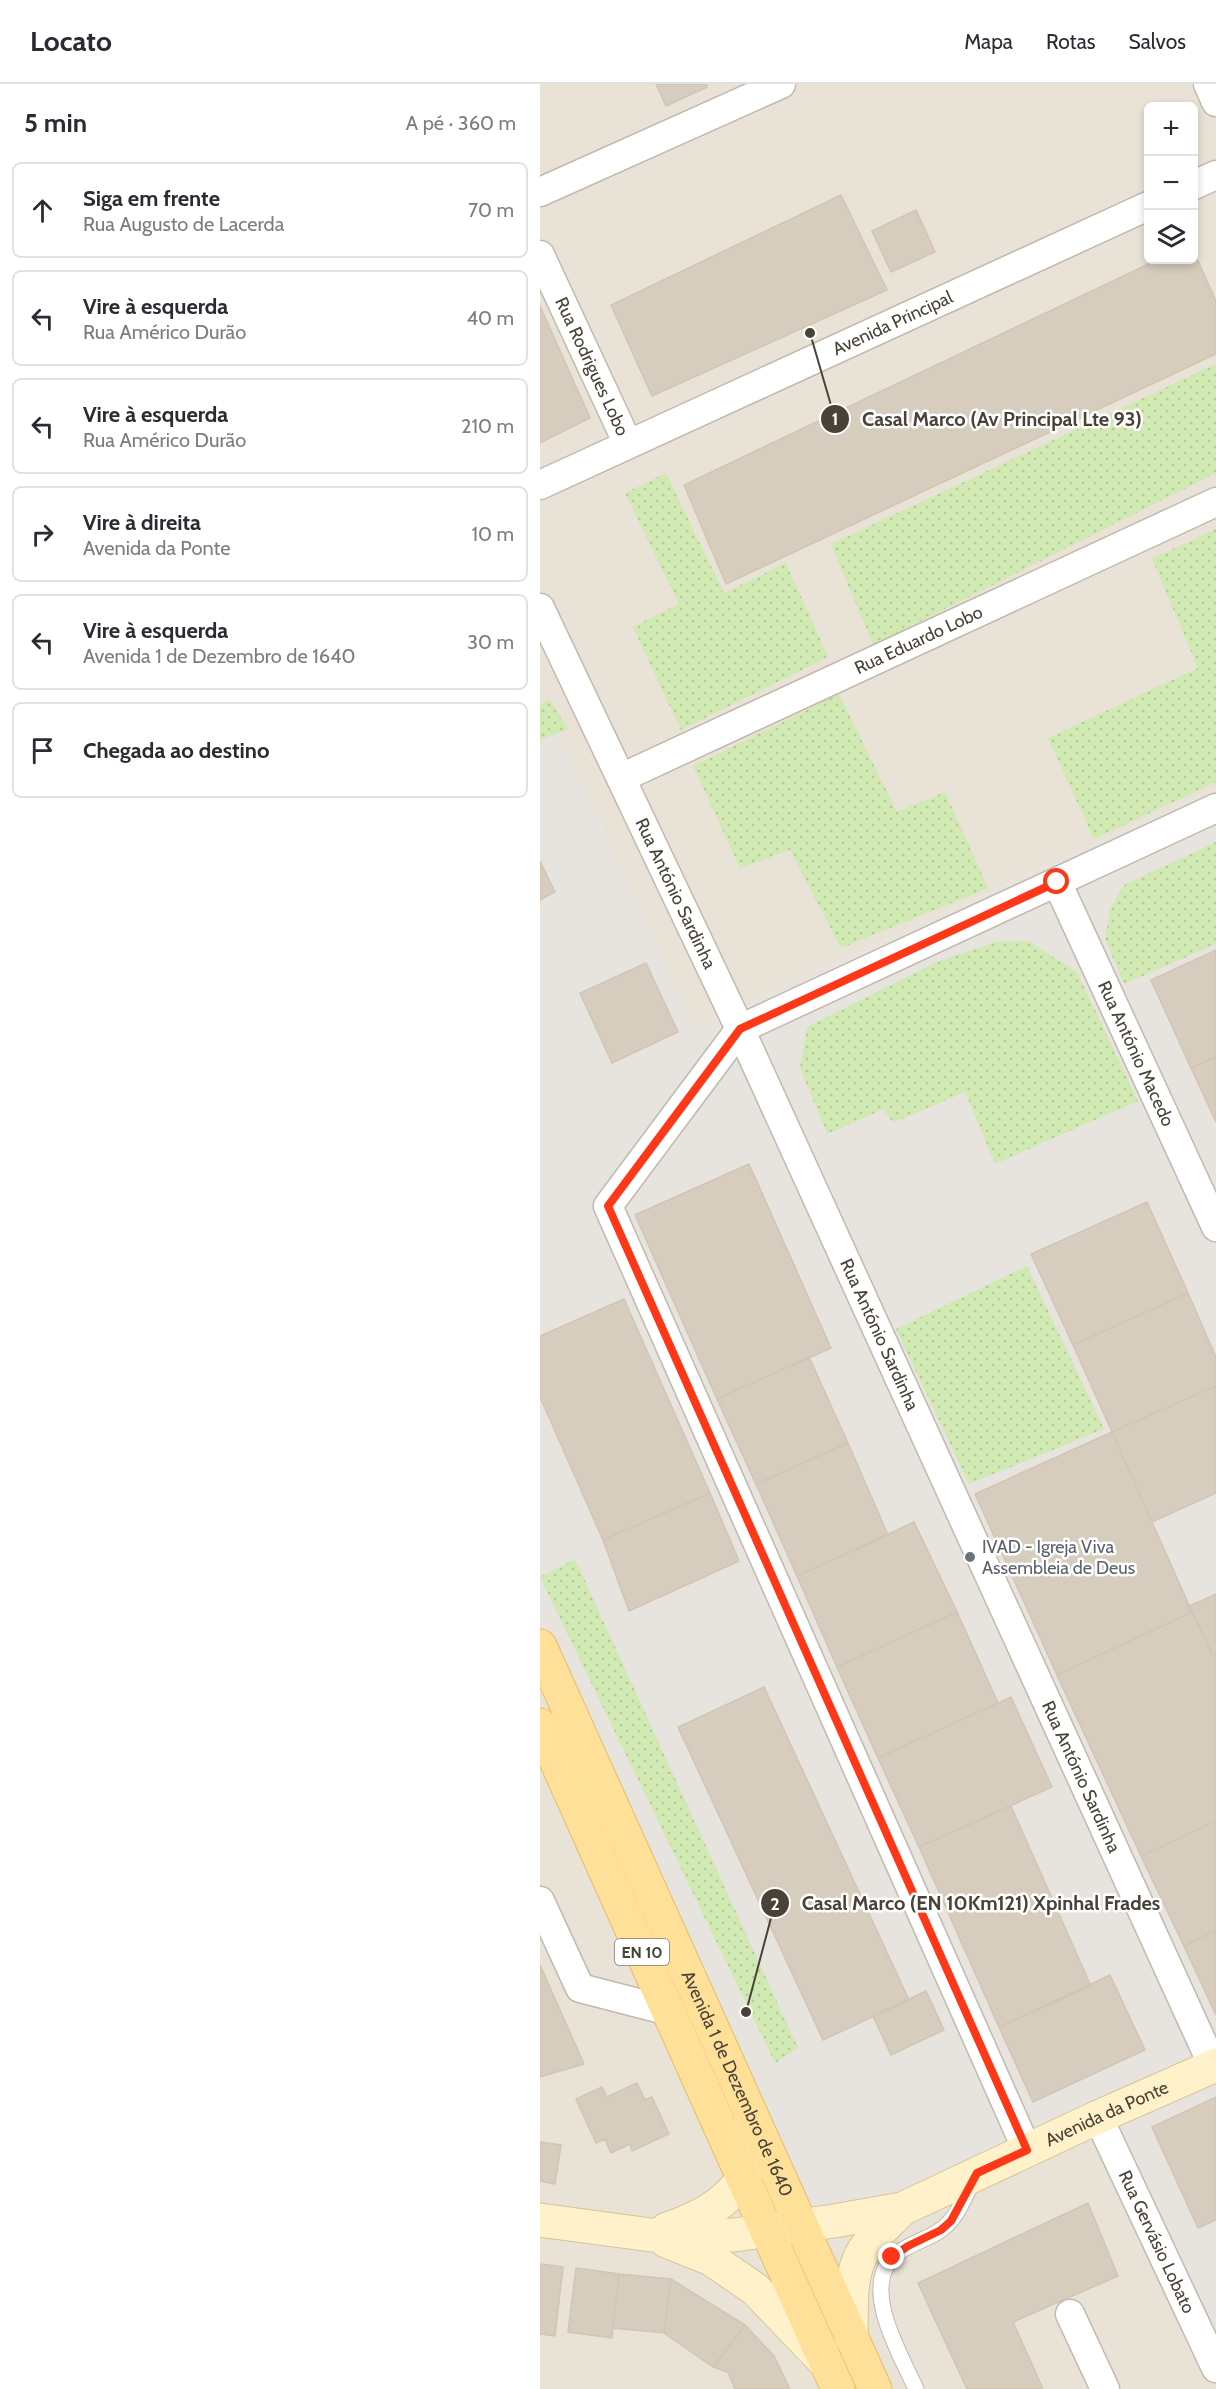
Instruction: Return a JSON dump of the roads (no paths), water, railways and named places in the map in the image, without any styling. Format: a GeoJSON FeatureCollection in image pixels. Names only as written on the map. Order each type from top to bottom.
{"type":"FeatureCollection","features":[{"type":"Feature","properties":{"kind":"main road","name":"Avenida 1 de Dezembro de 1640"},"geometry":{"type":"LineString","coordinates":[[540,1646],[875,2389]]}},
{"type":"Feature","properties":{"kind":"main road","name":"Avenida 1 de Dezembro de 1640"},"geometry":{"type":"LineString","coordinates":[[540,1725],[742,2180],[832,2376]]}},
{"type":"Feature","properties":{"kind":"main road","name":"Avenida da Ponte"},"geometry":{"type":"LineString","coordinates":[[902,2209],[1098,2117],[1215,2066]]}},
{"type":"Feature","properties":{"kind":"main road"},"geometry":{"type":"LineString","coordinates":[[651,2235],[704,2215],[719,2205],[742,2180],[754,2142],[751,2117]]}},
{"type":"Feature","properties":{"kind":"main road"},"geometry":{"type":"LineString","coordinates":[[540,2220],[651,2235],[734,2235],[902,2209]]}},
{"type":"Feature","properties":{"kind":"main road"},"geometry":{"type":"LineString","coordinates":[[851,2337],[855,2270],[864,2250],[902,2209]]}},
{"type":"Feature","properties":{"kind":"main road"},"geometry":{"type":"LineString","coordinates":[[651,2235],[711,2259],[755,2289],[832,2376]]}},
{"type":"Feature","properties":{"kind":"street"},"geometry":{"type":"LineString","coordinates":[[540,192],[782,84]]}},
{"type":"Feature","properties":{"kind":"street"},"geometry":{"type":"LineString","coordinates":[[1208,84],[1216,102]]}},
{"type":"Feature","properties":{"kind":"street"},"geometry":{"type":"LineString","coordinates":[[1198,183],[1216,175]]}},
{"type":"Feature","properties":{"kind":"street","name":"Avenida Principal"},"geometry":{"type":"LineString","coordinates":[[540,485],[1144,208]]}},
{"type":"Feature","properties":{"kind":"street","name":"Rua Rodrigues Lobo"},"geometry":{"type":"LineString","coordinates":[[540,255],[628,444]]}},
{"type":"Feature","properties":{"kind":"street","name":"Rua Eduardo Lobo"},"geometry":{"type":"LineString","coordinates":[[621,778],[1216,502]]}},
{"type":"Feature","properties":{"kind":"street","name":"Rua António Sardinha"},"geometry":{"type":"LineString","coordinates":[[540,608],[740,1029],[1215,2066]]}},
{"type":"Feature","properties":{"kind":"street"},"geometry":{"type":"LineString","coordinates":[[1027,2150],[608,1206],[740,1029],[1216,808]]}},
{"type":"Feature","properties":{"kind":"street","name":"Rua António Macedo"},"geometry":{"type":"LineString","coordinates":[[1057,882],[1216,1227]]}},
{"type":"Feature","properties":{"kind":"street","name":"Avenida 1 de Dezembro de 1640"},"geometry":{"type":"LineString","coordinates":[[540,1901],[580,1988],[669,2012]]}},
{"type":"Feature","properties":{"kind":"street","name":"Rua Gervásio Lobato"},"geometry":{"type":"LineString","coordinates":[[1098,2117],[1216,2368]]}},
{"type":"Feature","properties":{"kind":"street"},"geometry":{"type":"LineString","coordinates":[[1070,2314],[1105,2389]]}},
{"type":"Feature","properties":{"kind":"lane"},"geometry":{"type":"LineString","coordinates":[[916,2389],[884,2319],[879,2296],[884,2275],[892,2257],[908,2246],[941,2230],[951,2221],[977,2173]]}},
{"type":"Feature","properties":{"kind":"place","name":"Casal Marco (Av Principal Lte 93)"},"geometry":{"type":"Point","coordinates":[810,333]}},
{"type":"Feature","properties":{"kind":"place","name":"IVAD - Igreja Viva Assembleia de Deus"},"geometry":{"type":"Point","coordinates":[970,1557]}},
{"type":"Feature","properties":{"kind":"place","name":"Casal Marco (EN 10Km121) Xpinhal Frades"},"geometry":{"type":"Point","coordinates":[746,2012]}}]}
